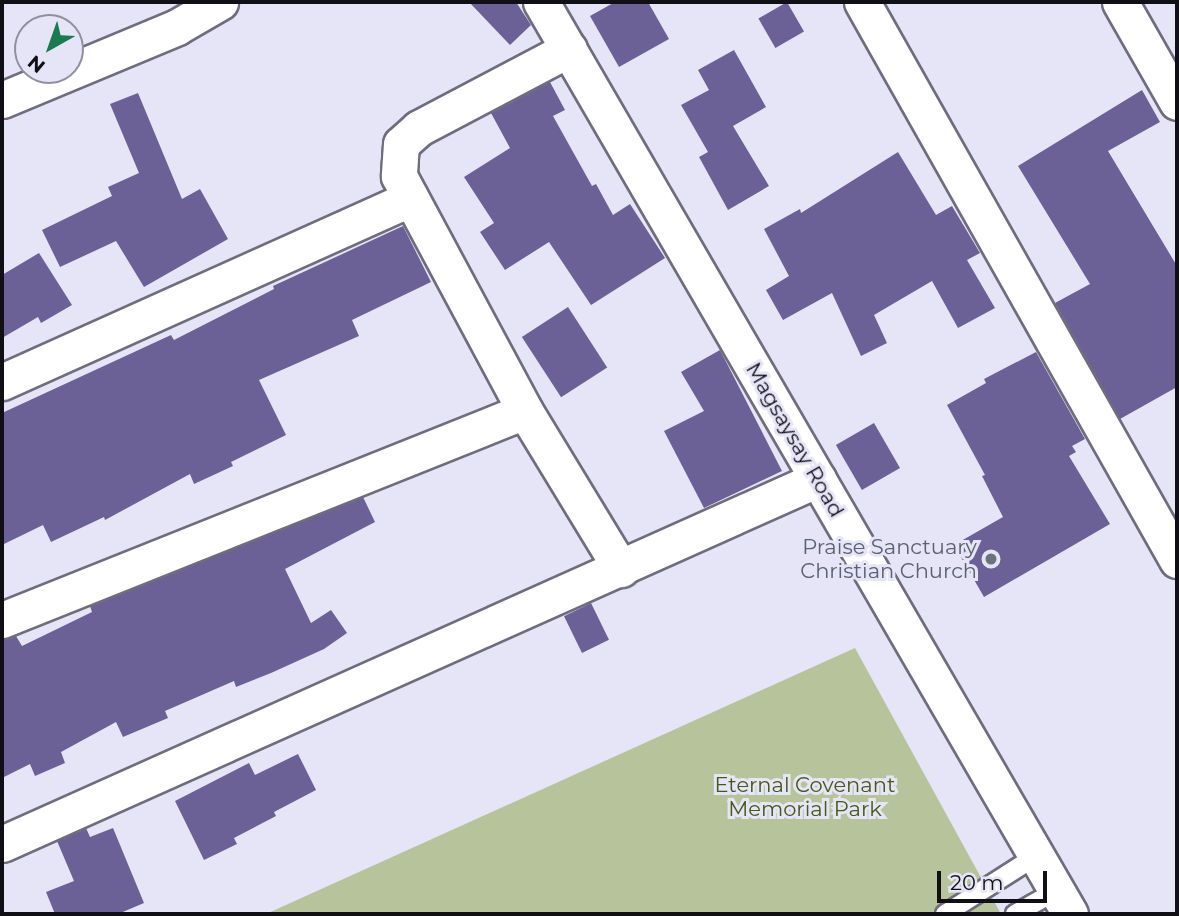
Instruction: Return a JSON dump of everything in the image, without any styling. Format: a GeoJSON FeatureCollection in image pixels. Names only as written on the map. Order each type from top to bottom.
{"type":"FeatureCollection","features":[{"type":"Feature","properties":{"kind":"street"},"geometry":{"type":"LineString","coordinates":[[2,100],[177,27],[220,2]]}},
{"type":"Feature","properties":{"kind":"street","name":"Magsaysay Road"},"geometry":{"type":"LineString","coordinates":[[541,2],[1063,903]]}},
{"type":"Feature","properties":{"kind":"street"},"geometry":{"type":"LineString","coordinates":[[862,2],[1177,560]]}},
{"type":"Feature","properties":{"kind":"street"},"geometry":{"type":"LineString","coordinates":[[1119,2],[1177,102]]}},
{"type":"Feature","properties":{"kind":"street"},"geometry":{"type":"LineString","coordinates":[[569,49],[419,128],[401,144],[400,176],[525,411],[621,569]]}},
{"type":"Feature","properties":{"kind":"street"},"geometry":{"type":"LineString","coordinates":[[2,382],[411,198]]}},
{"type":"Feature","properties":{"kind":"street"},"geometry":{"type":"LineString","coordinates":[[2,620],[525,411]]}},
{"type":"Feature","properties":{"kind":"street"},"geometry":{"type":"LineString","coordinates":[[2,844],[818,479]]}},
{"type":"Feature","properties":{"kind":"lane"},"geometry":{"type":"LineString","coordinates":[[945,914],[1036,856]]}},
{"type":"Feature","properties":{"kind":"lane"},"geometry":{"type":"LineString","coordinates":[[1015,914],[1063,903]]}},
{"type":"Feature","properties":{"kind":"green space","name":"Eternal Covenant Memorial Park"},"geometry":{"type":"Polygon","coordinates":[[[855,648],[1001,914],[266,914],[855,648]]]}},
{"type":"Feature","properties":{"kind":"building"},"geometry":{"type":"Polygon","coordinates":[[[469,2],[516,2],[531,25],[510,45],[469,2]]]}},
{"type":"Feature","properties":{"kind":"building"},"geometry":{"type":"Polygon","coordinates":[[[615,2],[648,2],[669,39],[619,67],[590,16],[615,2]]]}},
{"type":"Feature","properties":{"kind":"building"},"geometry":{"type":"Polygon","coordinates":[[[787,2],[804,31],[775,48],[758,18],[787,2]]]}},
{"type":"Feature","properties":{"kind":"building"},"geometry":{"type":"Polygon","coordinates":[[[734,50],[766,107],[733,126],[769,186],[728,210],[699,157],[708,152],[681,105],[709,90],[698,70],[734,50]]]}},
{"type":"Feature","properties":{"kind":"building"},"geometry":{"type":"Polygon","coordinates":[[[550,82],[565,110],[553,116],[592,186],[596,184],[613,215],[630,204],[665,258],[591,305],[549,242],[505,270],[480,232],[494,223],[464,177],[510,148],[491,113],[550,82]]]}},
{"type":"Feature","properties":{"kind":"building"},"geometry":{"type":"Polygon","coordinates":[[[1142,90],[1160,122],[1108,151],[1177,266],[1177,387],[1120,419],[1055,303],[1090,284],[1018,166],[1142,90]]]}},
{"type":"Feature","properties":{"kind":"building"},"geometry":{"type":"Polygon","coordinates":[[[138,93],[182,199],[200,189],[228,239],[144,287],[116,241],[60,267],[42,230],[112,196],[108,187],[139,173],[110,104],[138,93]]]}},
{"type":"Feature","properties":{"kind":"building"},"geometry":{"type":"Polygon","coordinates":[[[898,152],[936,215],[952,206],[980,253],[967,260],[995,308],[958,328],[932,281],[874,315],[887,343],[861,356],[832,293],[783,320],[766,290],[789,276],[764,229],[800,209],[801,213],[898,152]]]}},
{"type":"Feature","properties":{"kind":"building"},"geometry":{"type":"Polygon","coordinates":[[[403,226],[431,282],[352,320],[359,336],[259,380],[286,435],[231,462],[233,466],[194,484],[190,474],[105,520],[104,517],[51,542],[43,525],[2,545],[2,413],[171,335],[174,340],[274,289],[273,286],[403,226]]]}},
{"type":"Feature","properties":{"kind":"building"},"geometry":{"type":"Polygon","coordinates":[[[39,253],[72,305],[41,323],[38,317],[2,338],[2,275],[39,253]]]}},
{"type":"Feature","properties":{"kind":"building"},"geometry":{"type":"Polygon","coordinates":[[[568,307],[607,367],[561,397],[522,337],[568,307]]]}},
{"type":"Feature","properties":{"kind":"building"},"geometry":{"type":"Polygon","coordinates":[[[720,350],[782,471],[704,508],[664,431],[704,411],[681,372],[720,350]]]}},
{"type":"Feature","properties":{"kind":"building"},"geometry":{"type":"Polygon","coordinates":[[[1036,352],[1085,439],[1072,446],[1076,452],[1069,456],[1110,524],[984,597],[954,545],[1003,517],[982,476],[985,475],[947,405],[986,383],[984,379],[1036,352]]]}},
{"type":"Feature","properties":{"kind":"building"},"geometry":{"type":"Polygon","coordinates":[[[874,423],[900,468],[862,490],[836,445],[874,423]]]}},
{"type":"Feature","properties":{"kind":"building"},"geometry":{"type":"Polygon","coordinates":[[[363,497],[375,522],[285,569],[311,623],[331,610],[347,633],[324,649],[271,673],[236,687],[234,681],[165,711],[168,718],[123,737],[116,722],[61,752],[65,763],[35,776],[30,764],[2,778],[2,640],[16,636],[22,646],[92,612],[90,606],[363,497]]]}},
{"type":"Feature","properties":{"kind":"building"},"geometry":{"type":"Polygon","coordinates":[[[591,603],[609,640],[582,653],[564,616],[591,603]]]}},
{"type":"Feature","properties":{"kind":"building"},"geometry":{"type":"Polygon","coordinates":[[[298,754],[316,790],[274,812],[276,816],[234,838],[237,844],[204,860],[175,801],[249,763],[255,775],[298,754]]]}},
{"type":"Feature","properties":{"kind":"building"},"geometry":{"type":"Polygon","coordinates":[[[86,828],[90,837],[113,828],[144,903],[118,914],[55,914],[46,892],[74,881],[57,841],[86,828]]]}},
{"type":"Feature","properties":{"kind":"place","name":"Praise Sanctuary Christian Church"},"geometry":{"type":"Point","coordinates":[991,559]}}]}
